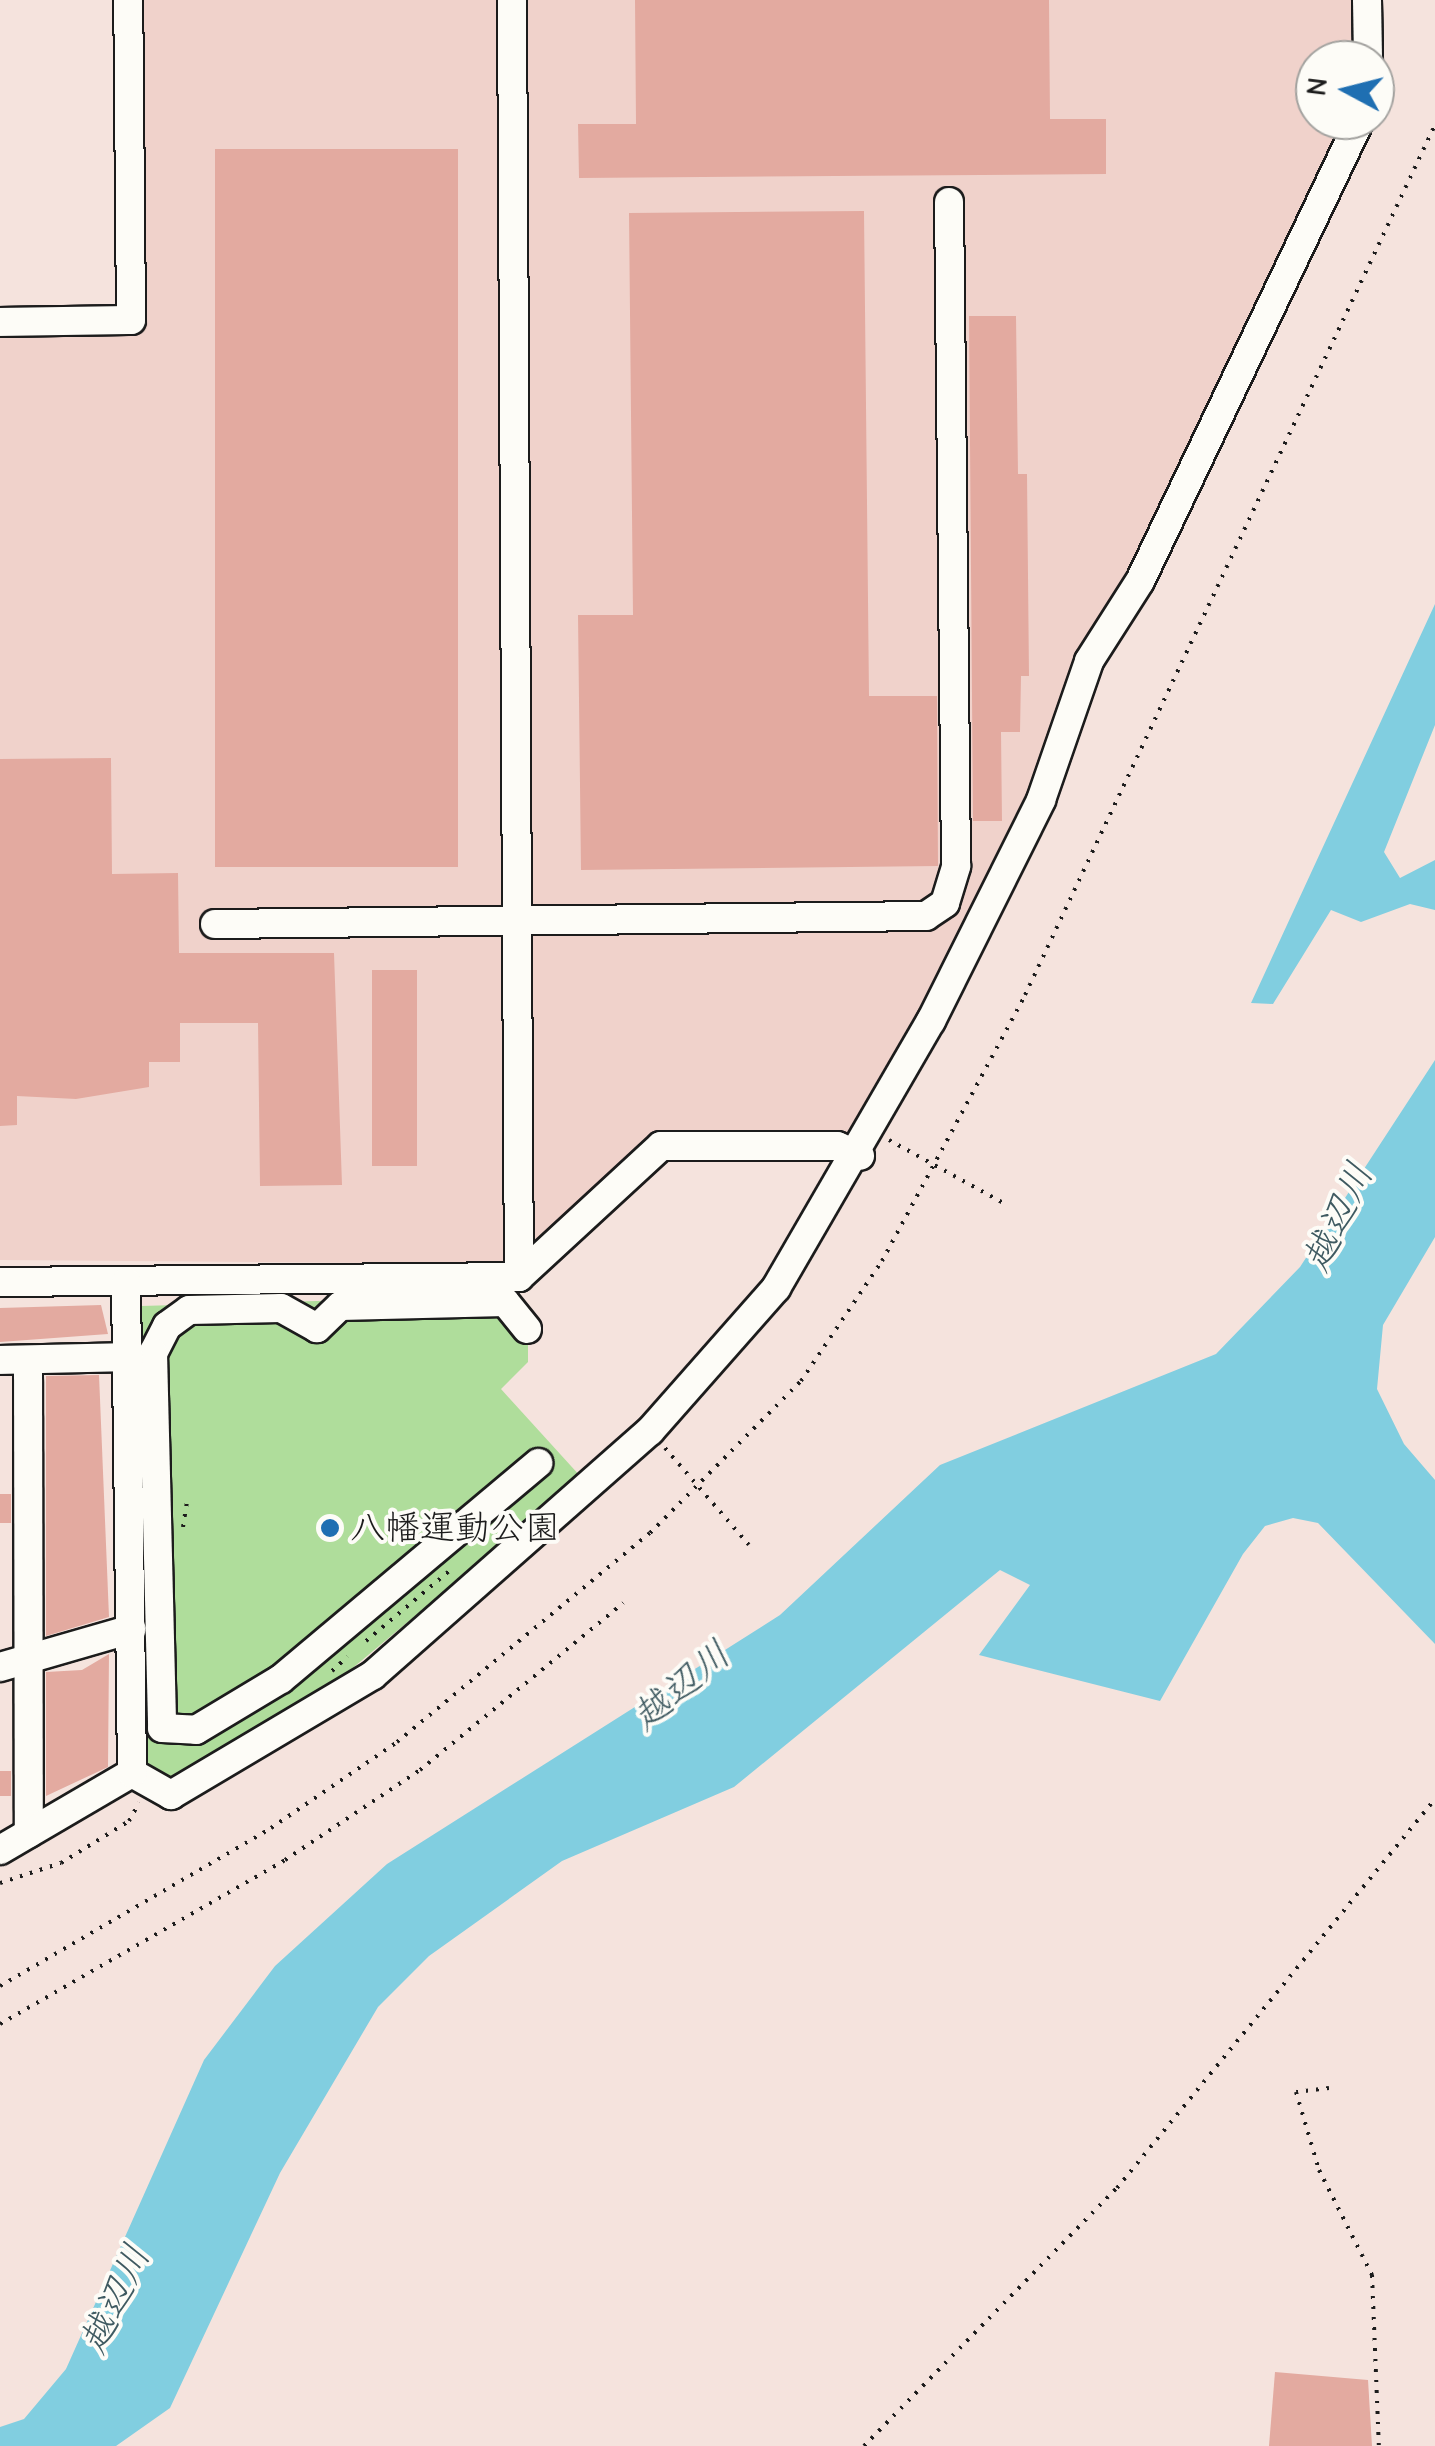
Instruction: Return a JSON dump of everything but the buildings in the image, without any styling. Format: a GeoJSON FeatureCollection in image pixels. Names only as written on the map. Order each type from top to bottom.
{"type":"FeatureCollection","features":[{"type":"Feature","properties":{"kind":"street"},"geometry":{"type":"LineString","coordinates":[[0,322],[130,320],[128,0]]}},
{"type":"Feature","properties":{"kind":"street"},"geometry":{"type":"LineString","coordinates":[[512,0],[520,920],[509,1285],[527,1329]]}},
{"type":"Feature","properties":{"kind":"street"},"geometry":{"type":"LineString","coordinates":[[1367,0],[1368,40]]}},
{"type":"Feature","properties":{"kind":"street"},"geometry":{"type":"LineString","coordinates":[[136,1776],[171,1795],[372,1675],[692,1391],[776,1288],[860,1156],[1041,800],[1089,661],[1167,528],[1351,140]]}},
{"type":"Feature","properties":{"kind":"street"},"geometry":{"type":"LineString","coordinates":[[215,924],[926,916],[945,903],[956,866],[950,202]]}},
{"type":"Feature","properties":{"kind":"street"},"geometry":{"type":"LineString","coordinates":[[136,1776],[144,1681],[154,1353],[167,1326],[190,1310],[280,1308],[317,1328],[340,1306],[509,1285],[661,1146],[836,1146],[860,1156]]}},
{"type":"Feature","properties":{"kind":"street"},"geometry":{"type":"LineString","coordinates":[[0,1282],[509,1285]]}},
{"type":"Feature","properties":{"kind":"street"},"geometry":{"type":"LineString","coordinates":[[126,1282],[132,1629],[144,1681],[162,1728],[196,1730],[332,1642],[538,1463]]}},
{"type":"Feature","properties":{"kind":"street"},"geometry":{"type":"LineString","coordinates":[[29,1833],[28,1659],[14,1360],[129,1357]]}},
{"type":"Feature","properties":{"kind":"street"},"geometry":{"type":"LineString","coordinates":[[0,1667],[132,1629]]}},
{"type":"Feature","properties":{"kind":"street"},"geometry":{"type":"LineString","coordinates":[[0,1850],[136,1776]]}},
{"type":"Feature","properties":{"kind":"path"},"geometry":{"type":"LineString","coordinates":[[888,1140],[1002,1202]]}},
{"type":"Feature","properties":{"kind":"path"},"geometry":{"type":"LineString","coordinates":[[662,1445],[749,1545]]}},
{"type":"Feature","properties":{"kind":"path"},"geometry":{"type":"LineString","coordinates":[[0,2024],[285,1860],[420,1770],[623,1603]]}},
{"type":"Feature","properties":{"kind":"path"},"geometry":{"type":"LineString","coordinates":[[0,1883],[46,1871],[129,1821],[136,1776]]}},
{"type":"Feature","properties":{"kind":"path"},"geometry":{"type":"LineString","coordinates":[[864,2446],[1117,2188],[1435,1798]]}},
{"type":"Feature","properties":{"kind":"path"},"geometry":{"type":"LineString","coordinates":[[1329,2088],[1296,2092],[1319,2170],[1372,2275],[1379,2446]]}},
{"type":"Feature","properties":{"kind":"shaded area"},"geometry":{"type":"Polygon","coordinates":[[[137,0],[1354,0],[1354,40],[1295,40],[1295,140],[1338,140],[1030,796],[862,1126],[849,1135],[657,1135],[519,1264],[0,1260],[0,328],[139,326],[137,0]]]}},
{"type":"Feature","properties":{"kind":"green space","name":"八幡運動公園"},"geometry":{"type":"Polygon","coordinates":[[[496,1296],[528,1344],[528,1362],[501,1389],[581,1477],[300,1712],[178,1781],[143,1764],[141,1306],[496,1296]]]}},
{"type":"Feature","properties":{"kind":"water"},"geometry":{"type":"Polygon","coordinates":[[[1435,604],[1435,725],[1384,852],[1400,878],[1435,860],[1435,910],[1410,904],[1361,922],[1331,910],[1273,1004],[1251,1003],[1435,604]]]}},
{"type":"Feature","properties":{"kind":"water","name":"越辺川"},"geometry":{"type":"Polygon","coordinates":[[[1435,1060],[1435,1237],[1383,1325],[1377,1389],[1404,1444],[1435,1480],[1435,1644],[1318,1523],[1293,1518],[1265,1526],[1243,1554],[1160,1701],[979,1655],[1030,1585],[1000,1570],[734,1787],[562,1861],[429,1956],[378,2007],[280,2173],[170,2408],[116,2446],[0,2446],[0,2427],[24,2419],[66,2369],[204,2060],[275,1966],[387,1864],[780,1615],[940,1465],[1216,1354],[1300,1267],[1435,1060]]]}},
{"type":"Feature","properties":{"kind":"place","name":"八幡運動公園"},"geometry":{"type":"Point","coordinates":[330,1528]}}]}
